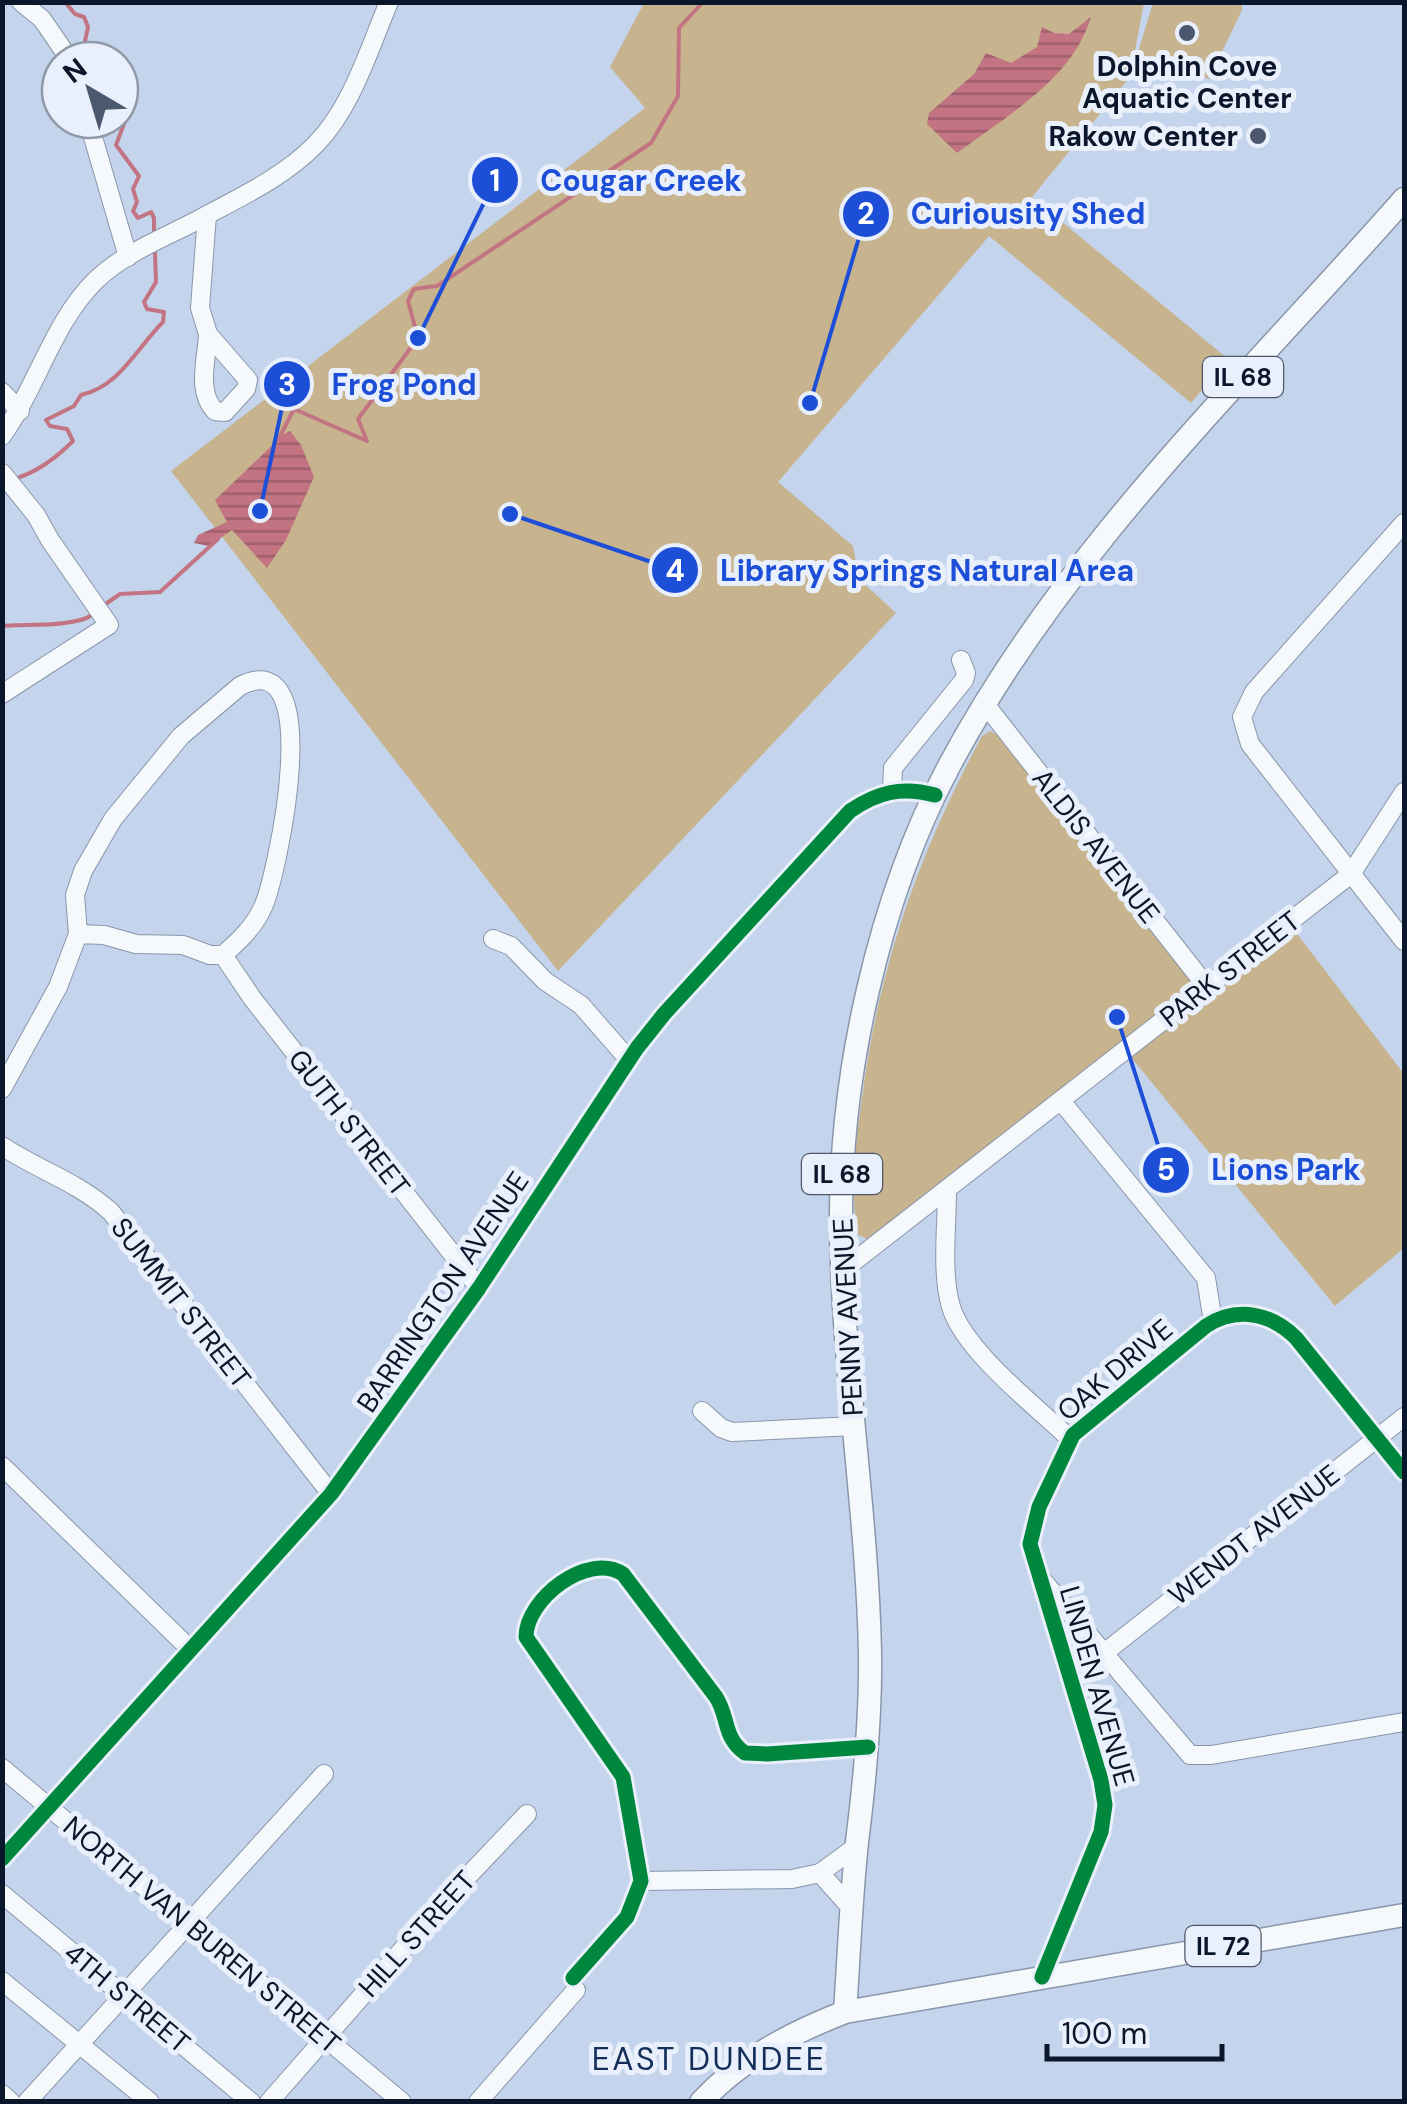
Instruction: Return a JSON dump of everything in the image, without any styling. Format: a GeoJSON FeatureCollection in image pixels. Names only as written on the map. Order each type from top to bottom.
{"type":"FeatureCollection","features":[{"type":"Feature","properties":{"kind":"main road","name":"PENNY AVENUE"},"geometry":{"type":"LineString","coordinates":[[845,2012],[868,1748],[870,1654],[843,1270],[841,1181],[860,1027],[887,926],[935,795],[985,704],[1037,622],[1084,558],[1404,199]]}},
{"type":"Feature","properties":{"kind":"main road","name":"IL 72"},"geometry":{"type":"LineString","coordinates":[[701,2102],[728,2076],[769,2047],[845,2012],[1404,1915]]}},
{"type":"Feature","properties":{"kind":"street"},"geometry":{"type":"LineString","coordinates":[[21,2],[42,18],[57,40]]}},
{"type":"Feature","properties":{"kind":"street"},"geometry":{"type":"LineString","coordinates":[[2,436],[20,411],[72,308],[98,278],[128,257],[283,173],[318,142],[350,90],[389,2]]}},
{"type":"Feature","properties":{"kind":"street"},"geometry":{"type":"LineString","coordinates":[[94,140],[128,257]]}},
{"type":"Feature","properties":{"kind":"street"},"geometry":{"type":"LineString","coordinates":[[207,215],[200,308],[208,334]]}},
{"type":"Feature","properties":{"kind":"street"},"geometry":{"type":"LineString","coordinates":[[2,392],[20,411]]}},
{"type":"Feature","properties":{"kind":"street"},"geometry":{"type":"LineString","coordinates":[[2,472],[36,515],[109,625],[2,694]]}},
{"type":"Feature","properties":{"kind":"street"},"geometry":{"type":"LineString","coordinates":[[1404,523],[1254,692],[1242,717],[1250,744],[1404,941]]}},
{"type":"Feature","properties":{"kind":"street"},"geometry":{"type":"LineString","coordinates":[[935,795],[912,789],[892,791],[892,772],[964,680],[966,670],[961,660]]}},
{"type":"Feature","properties":{"kind":"street"},"geometry":{"type":"LineString","coordinates":[[2,1089],[58,987],[78,934],[75,896],[83,872],[113,819],[180,736],[240,686],[251,680],[277,688],[288,709],[292,765],[270,890],[252,926],[224,955],[210,955],[182,945],[136,944],[104,935],[78,934]]}},
{"type":"Feature","properties":{"kind":"street","name":"ALDIS AVENUE"},"geometry":{"type":"LineString","coordinates":[[985,704],[1207,987]]}},
{"type":"Feature","properties":{"kind":"street","name":"BARRINGTON AVENUE"},"geometry":{"type":"LineString","coordinates":[[2,1859],[331,1494],[479,1288],[654,1025],[840,820],[870,798],[892,791]]}},
{"type":"Feature","properties":{"kind":"street","name":"PARK STREET"},"geometry":{"type":"LineString","coordinates":[[843,1270],[1351,874],[1404,792]]}},
{"type":"Feature","properties":{"kind":"street"},"geometry":{"type":"LineString","coordinates":[[493,939],[514,949],[545,982],[581,1005],[629,1060]]}},
{"type":"Feature","properties":{"kind":"street","name":"GUTH STREET"},"geometry":{"type":"LineString","coordinates":[[224,955],[252,998],[479,1288]]}},
{"type":"Feature","properties":{"kind":"street"},"geometry":{"type":"LineString","coordinates":[[1061,1102],[1206,1278],[1213,1322],[1251,1314],[1281,1324],[1299,1340],[1404,1472]]}},
{"type":"Feature","properties":{"kind":"street","name":"SUMMIT STREET"},"geometry":{"type":"LineString","coordinates":[[2,1146],[76,1184],[111,1212],[331,1494]]}},
{"type":"Feature","properties":{"kind":"street"},"geometry":{"type":"LineString","coordinates":[[947,1190],[948,1284],[955,1318],[981,1354],[1070,1439]]}},
{"type":"Feature","properties":{"kind":"street","name":"OAK DRIVE"},"geometry":{"type":"LineString","coordinates":[[1039,1577],[1030,1546],[1032,1527],[1070,1439],[1213,1322]]}},
{"type":"Feature","properties":{"kind":"street"},"geometry":{"type":"LineString","coordinates":[[702,1411],[721,1428],[732,1432],[854,1426]]}},
{"type":"Feature","properties":{"kind":"street","name":"WENDT AVENUE"},"geometry":{"type":"LineString","coordinates":[[1104,1653],[1404,1417]]}},
{"type":"Feature","properties":{"kind":"street"},"geometry":{"type":"LineString","coordinates":[[2,1466],[190,1649]]}},
{"type":"Feature","properties":{"kind":"street"},"geometry":{"type":"LineString","coordinates":[[478,2102],[627,1917],[641,1881],[623,1777],[526,1637],[531,1616],[564,1582],[596,1568],[623,1574],[716,1698],[724,1710],[729,1737],[742,1751],[767,1754],[868,1748]]}},
{"type":"Feature","properties":{"kind":"street"},"geometry":{"type":"LineString","coordinates":[[1039,1577],[1184,1751],[1194,1757],[1404,1722]]}},
{"type":"Feature","properties":{"kind":"street","name":"LINDEN AVENUE"},"geometry":{"type":"LineString","coordinates":[[1039,1577],[1100,1773],[1105,1805],[1097,1844],[1042,1977]]}},
{"type":"Feature","properties":{"kind":"street","name":"NORTH VAN BUREN STREET"},"geometry":{"type":"LineString","coordinates":[[2,1768],[402,2102]]}},
{"type":"Feature","properties":{"kind":"street"},"geometry":{"type":"LineString","coordinates":[[28,2102],[324,1774]]}},
{"type":"Feature","properties":{"kind":"street","name":"HILL STREET"},"geometry":{"type":"LineString","coordinates":[[269,2102],[528,1814]]}},
{"type":"Feature","properties":{"kind":"street"},"geometry":{"type":"LineString","coordinates":[[641,1881],[767,1880],[820,1873],[857,1846]]}},
{"type":"Feature","properties":{"kind":"street"},"geometry":{"type":"LineString","coordinates":[[820,1873],[852,1909]]}},
{"type":"Feature","properties":{"kind":"street","name":"4TH STREET"},"geometry":{"type":"LineString","coordinates":[[2,1894],[252,2102]]}},
{"type":"Feature","properties":{"kind":"street"},"geometry":{"type":"LineString","coordinates":[[2,1981],[150,2102]]}},
{"type":"Feature","properties":{"kind":"street"},"geometry":{"type":"LineString","coordinates":[[2,2094],[12,2102]]}},
{"type":"Feature","properties":{"kind":"shaded area"},"geometry":{"type":"Polygon","coordinates":[[[644,3],[1144,3],[1130,77],[1032,197],[1228,359],[1191,403],[989,236],[778,482],[853,546],[859,579],[896,613],[558,971],[171,471],[645,108],[610,67],[644,3]]]}},
{"type":"Feature","properties":{"kind":"shaded area","name":"Dolphin Cove Aquatic Center"},"geometry":{"type":"Polygon","coordinates":[[[1153,3],[1242,3],[1209,79],[1137,55],[1153,3]]]}},
{"type":"Feature","properties":{"kind":"shaded area"},"geometry":{"type":"Polygon","coordinates":[[[1091,17],[1082,39],[1053,78],[957,153],[927,124],[929,113],[974,74],[986,53],[1011,63],[1037,47],[1042,27],[1069,34],[1091,17]]]}},
{"type":"Feature","properties":{"kind":"shaded area"},"geometry":{"type":"Polygon","coordinates":[[[290,431],[301,445],[314,477],[286,540],[267,568],[232,530],[209,546],[194,543],[198,535],[227,522],[215,500],[290,431]]]}},
{"type":"Feature","properties":{"kind":"shaded area"},"geometry":{"type":"Polygon","coordinates":[[[990,731],[1003,737],[1207,999],[1295,931],[1404,1074],[1404,1248],[1335,1306],[1121,1045],[869,1240],[858,1235],[853,1183],[857,1134],[869,1049],[891,956],[939,823],[982,736],[990,731]]]}},
{"type":"Feature","properties":{"kind":"waterway"},"geometry":{"type":"LineString","coordinates":[[65,2],[75,14],[84,17],[88,27],[85,40]]}},
{"type":"Feature","properties":{"kind":"waterway"},"geometry":{"type":"LineString","coordinates":[[277,442],[294,409],[367,441],[358,419],[418,338],[408,301],[414,289],[437,286],[651,143],[678,96],[679,28],[703,2]]}},
{"type":"Feature","properties":{"kind":"waterway"},"geometry":{"type":"LineString","coordinates":[[118,140],[116,145],[139,176],[133,189],[137,202],[133,211],[138,218],[151,212],[154,235]]}},
{"type":"Feature","properties":{"kind":"waterway"},"geometry":{"type":"LineString","coordinates":[[20,477],[35,471],[73,441],[67,429],[50,426],[46,420],[74,406],[81,395],[117,375],[163,322],[164,312],[147,309],[144,302],[156,282],[155,253]]}},
{"type":"Feature","properties":{"kind":"waterway"},"geometry":{"type":"LineString","coordinates":[[107,603],[120,594],[160,592],[218,539]]}},
{"type":"Feature","properties":{"kind":"waterway"},"geometry":{"type":"LineString","coordinates":[[2,626],[62,623],[92,615]]}},
{"type":"Feature","properties":{"kind":"cycle path"},"geometry":{"type":"LineString","coordinates":[[2,1859],[331,1494],[479,1288],[637,1048],[664,1014],[850,811],[891,792],[935,795]]}},
{"type":"Feature","properties":{"kind":"cycle path"},"geometry":{"type":"LineString","coordinates":[[1042,1977],[1101,1832],[1105,1805],[1101,1780],[1030,1544],[1039,1507],[1073,1435],[1206,1326],[1230,1316],[1253,1315],[1276,1323],[1296,1338],[1404,1472]]}},
{"type":"Feature","properties":{"kind":"cycle path"},"geometry":{"type":"LineString","coordinates":[[573,1978],[627,1917],[641,1881],[623,1777],[526,1637],[536,1608],[561,1583],[593,1569],[623,1574],[716,1697],[733,1741],[745,1753],[868,1747]]}},
{"type":"Feature","properties":{"kind":"place","name":"Dolphin Cove Aquatic Center"},"geometry":{"type":"Point","coordinates":[1187,33]}},
{"type":"Feature","properties":{"kind":"place","name":"Rakow Center"},"geometry":{"type":"Point","coordinates":[1258,136]}},
{"type":"Feature","properties":{"kind":"place","name":"Cougar Creek"},"geometry":{"type":"Point","coordinates":[418,338]}},
{"type":"Feature","properties":{"kind":"place","name":"Curiousity Shed"},"geometry":{"type":"Point","coordinates":[810,403]}},
{"type":"Feature","properties":{"kind":"place","name":"Frog Pond"},"geometry":{"type":"Point","coordinates":[260,511]}},
{"type":"Feature","properties":{"kind":"place","name":"Library Springs Natural Area"},"geometry":{"type":"Point","coordinates":[510,514]}},
{"type":"Feature","properties":{"kind":"place","name":"Lions Park"},"geometry":{"type":"Point","coordinates":[1117,1017]}},
{"type":"Feature","properties":{"kind":"district","name":"EAST DUNDEE"},"geometry":{"type":"Point","coordinates":[709,2059]}}]}
